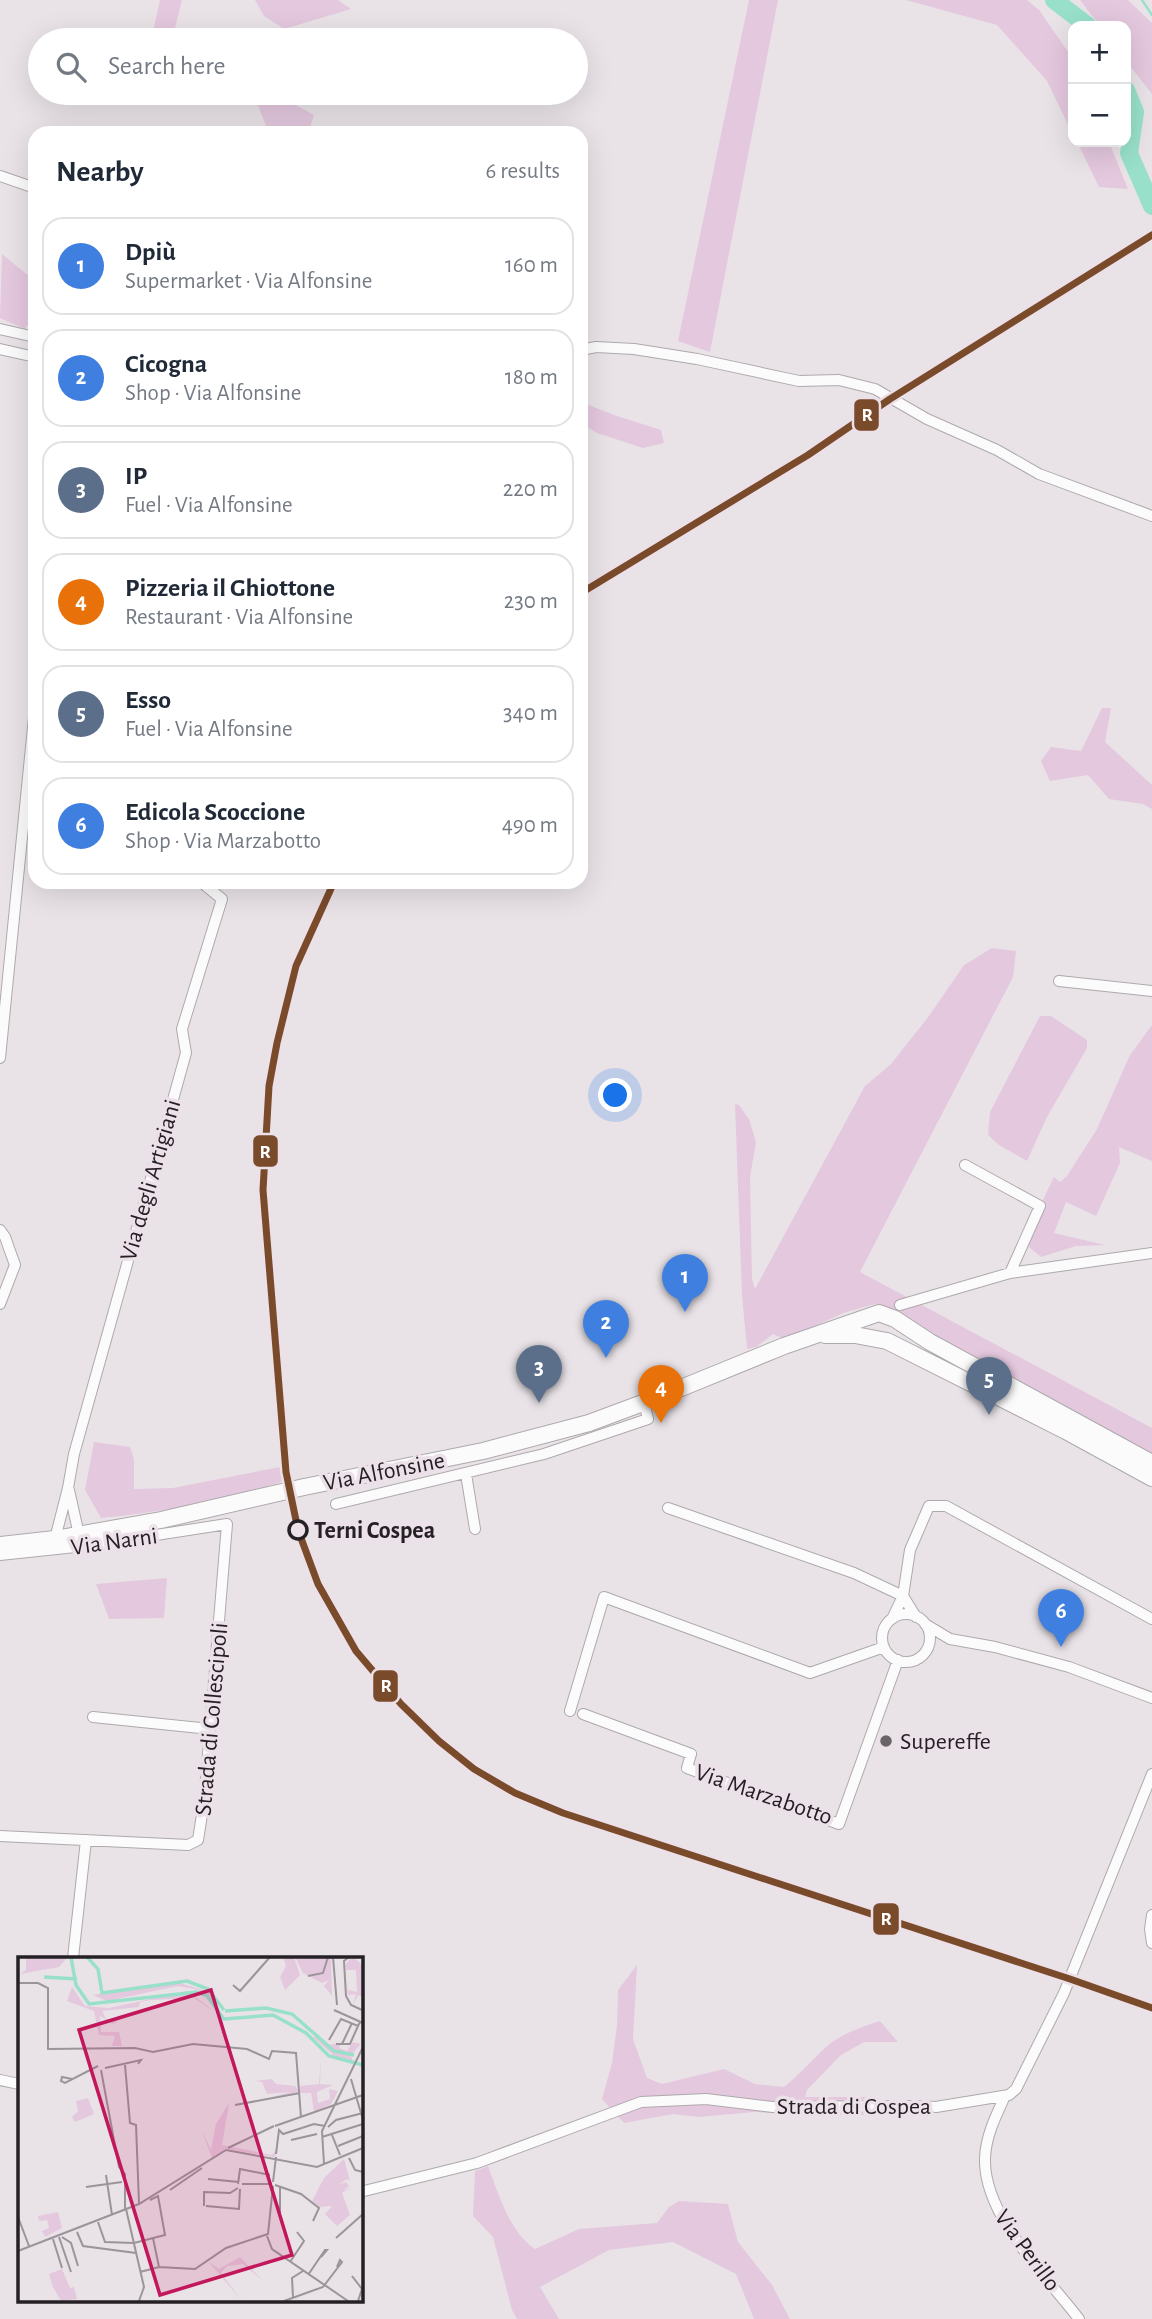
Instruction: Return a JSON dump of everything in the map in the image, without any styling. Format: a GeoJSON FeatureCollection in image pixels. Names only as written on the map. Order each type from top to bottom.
{"type":"FeatureCollection","features":[{"type":"Feature","properties":{"kind":"main road","name":"Via Alfonsine"},"geometry":{"type":"LineString","coordinates":[[79,1535],[483,1451],[589,1423],[812,1336],[879,1313],[897,1312]]}},
{"type":"Feature","properties":{"kind":"main road"},"geometry":{"type":"LineString","coordinates":[[897,1312],[930,1342],[1152,1462]]}},
{"type":"Feature","properties":{"kind":"main road","name":"Via Alfonsine"},"geometry":{"type":"LineString","coordinates":[[812,1336],[855,1335],[887,1341],[1152,1478]]}},
{"type":"Feature","properties":{"kind":"main road","name":"Via Narni"},"geometry":{"type":"LineString","coordinates":[[0,1545],[79,1535]]}},
{"type":"Feature","properties":{"kind":"street"},"geometry":{"type":"LineString","coordinates":[[0,176],[28,186]]}},
{"type":"Feature","properties":{"kind":"street"},"geometry":{"type":"LineString","coordinates":[[0,329],[28,335]]}},
{"type":"Feature","properties":{"kind":"street"},"geometry":{"type":"LineString","coordinates":[[0,349],[28,355]]}},
{"type":"Feature","properties":{"kind":"street"},"geometry":{"type":"LineString","coordinates":[[588,349],[634,349],[697,359],[799,381],[839,380],[875,389],[928,419],[998,450],[1039,474],[1152,516]]}},
{"type":"Feature","properties":{"kind":"street"},"geometry":{"type":"LineString","coordinates":[[0,1058],[28,777]]}},
{"type":"Feature","properties":{"kind":"street","name":"Via degli Artigiani"},"geometry":{"type":"LineString","coordinates":[[55,1539],[74,1454],[186,1053],[182,1029],[222,899],[210,889]]}},
{"type":"Feature","properties":{"kind":"street"},"geometry":{"type":"LineString","coordinates":[[1059,981],[1152,991]]}},
{"type":"Feature","properties":{"kind":"street"},"geometry":{"type":"LineString","coordinates":[[965,1165],[1040,1206],[1010,1273]]}},
{"type":"Feature","properties":{"kind":"street"},"geometry":{"type":"LineString","coordinates":[[0,1230],[15,1265],[0,1304]]}},
{"type":"Feature","properties":{"kind":"street"},"geometry":{"type":"LineString","coordinates":[[887,1341],[889,1327],[897,1312],[1010,1273],[1152,1253]]}},
{"type":"Feature","properties":{"kind":"street","name":"Via Alfonsine"},"geometry":{"type":"LineString","coordinates":[[337,1504],[544,1454],[648,1419],[644,1402]]}},
{"type":"Feature","properties":{"kind":"street","name":"Via Alfonsine"},"geometry":{"type":"LineString","coordinates":[[466,1474],[475,1529]]}},
{"type":"Feature","properties":{"kind":"street","name":"Via degli Artigiani"},"geometry":{"type":"LineString","coordinates":[[68,1488],[79,1535]]}},
{"type":"Feature","properties":{"kind":"street"},"geometry":{"type":"LineString","coordinates":[[668,1508],[854,1573],[903,1596],[930,1637],[925,1652],[913,1661],[898,1660],[887,1653],[883,1632],[903,1596],[909,1550],[929,1506],[946,1506],[1152,1619]]}},
{"type":"Feature","properties":{"kind":"street","name":"Via Narni"},"geometry":{"type":"LineString","coordinates":[[0,1555],[85,1546],[227,1524]]}},
{"type":"Feature","properties":{"kind":"street","name":"Strada di Collescipoli"},"geometry":{"type":"LineString","coordinates":[[0,1836],[188,1845],[198,1840],[201,1831],[227,1524]]}},
{"type":"Feature","properties":{"kind":"street"},"geometry":{"type":"LineString","coordinates":[[570,1711],[604,1597],[810,1673],[884,1647]]}},
{"type":"Feature","properties":{"kind":"street"},"geometry":{"type":"LineString","coordinates":[[892,1619],[906,1614],[950,1639],[995,1647],[1069,1667],[1152,1698]]}},
{"type":"Feature","properties":{"kind":"street"},"geometry":{"type":"LineString","coordinates":[[929,1645],[950,1639]]}},
{"type":"Feature","properties":{"kind":"street","name":"Via Marzabotto"},"geometry":{"type":"LineString","coordinates":[[583,1714],[691,1754],[687,1768],[839,1824],[898,1660]]}},
{"type":"Feature","properties":{"kind":"street","name":"Strada di Collescipoli"},"geometry":{"type":"LineString","coordinates":[[93,1717],[210,1729]]}},
{"type":"Feature","properties":{"kind":"street"},"geometry":{"type":"LineString","coordinates":[[1004,2096],[1016,2089],[1064,1993],[1152,1774]]}},
{"type":"Feature","properties":{"kind":"street"},"geometry":{"type":"LineString","coordinates":[[74,1957],[86,1840]]}},
{"type":"Feature","properties":{"kind":"street"},"geometry":{"type":"LineString","coordinates":[[1152,1915],[1152,1943]]}},
{"type":"Feature","properties":{"kind":"street"},"geometry":{"type":"LineString","coordinates":[[0,2080],[18,2084]]}},
{"type":"Feature","properties":{"kind":"street","name":"Strada di Cospea"},"geometry":{"type":"LineString","coordinates":[[362,2192],[477,2163],[641,2102],[706,2099],[773,2107],[936,2107],[1004,2096]]}},
{"type":"Feature","properties":{"kind":"street","name":"Via Perillo"},"geometry":{"type":"LineString","coordinates":[[1004,2096],[989,2132],[985,2159],[995,2205],[1004,2223],[1079,2319]]}},
{"type":"Feature","properties":{"kind":"shaded area"},"geometry":{"type":"Polygon","coordinates":[[[160,0],[182,0],[175,28],[154,28],[160,0]]]}},
{"type":"Feature","properties":{"kind":"shaded area"},"geometry":{"type":"Polygon","coordinates":[[[255,0],[338,0],[351,9],[287,28],[282,28],[264,16],[255,0]]]}},
{"type":"Feature","properties":{"kind":"shaded area"},"geometry":{"type":"Polygon","coordinates":[[[749,0],[778,0],[710,352],[678,341],[749,0]]]}},
{"type":"Feature","properties":{"kind":"shaded area"},"geometry":{"type":"Polygon","coordinates":[[[906,0],[1027,0],[1039,10],[1068,52],[1068,125],[1047,81],[997,25],[906,0]]]}},
{"type":"Feature","properties":{"kind":"shaded area"},"geometry":{"type":"Polygon","coordinates":[[[1080,0],[1128,0],[1152,23],[1152,94],[1131,67],[1131,21],[1096,21],[1080,0]]]}},
{"type":"Feature","properties":{"kind":"shaded area"},"geometry":{"type":"Polygon","coordinates":[[[258,105],[296,105],[314,115],[310,126],[266,126],[258,105]]]}},
{"type":"Feature","properties":{"kind":"shaded area"},"geometry":{"type":"Polygon","coordinates":[[[1079,147],[1111,147],[1128,189],[1099,187],[1079,147]]]}},
{"type":"Feature","properties":{"kind":"shaded area"},"geometry":{"type":"Polygon","coordinates":[[[2,254],[28,275],[28,325],[25,329],[0,318],[2,254]]]}},
{"type":"Feature","properties":{"kind":"shaded area"},"geometry":{"type":"Polygon","coordinates":[[[588,405],[661,430],[664,443],[643,448],[597,433],[588,427],[588,405]]]}},
{"type":"Feature","properties":{"kind":"shaded area"},"geometry":{"type":"Polygon","coordinates":[[[1102,708],[1111,708],[1105,742],[1152,785],[1152,809],[1143,804],[1109,799],[1088,775],[1050,781],[1041,761],[1051,747],[1081,751],[1102,708]]]}},
{"type":"Feature","properties":{"kind":"shaded area"},"geometry":{"type":"Polygon","coordinates":[[[992,948],[1016,951],[1013,977],[860,1272],[1152,1428],[1152,1456],[1078,1419],[875,1304],[846,1312],[785,1339],[773,1334],[756,1347],[747,1349],[742,1295],[735,1104],[739,1105],[749,1119],[756,1142],[750,1177],[752,1279],[755,1289],[865,1086],[891,1064],[964,965],[992,948]]]}},
{"type":"Feature","properties":{"kind":"shaded area"},"geometry":{"type":"Polygon","coordinates":[[[1040,1016],[1051,1016],[1087,1040],[1087,1048],[1047,1117],[1027,1161],[999,1145],[988,1135],[990,1112],[1040,1016]]]}},
{"type":"Feature","properties":{"kind":"shaded area"},"geometry":{"type":"Polygon","coordinates":[[[1152,1025],[1152,1161],[1119,1147],[1120,1163],[1096,1216],[1066,1202],[1054,1233],[1105,1245],[1076,1246],[1041,1257],[1029,1247],[1040,1206],[1054,1177],[1060,1182],[1067,1176],[1097,1129],[1130,1055],[1152,1025]]]}},
{"type":"Feature","properties":{"kind":"shaded area"},"geometry":{"type":"Polygon","coordinates":[[[94,1442],[130,1447],[134,1459],[134,1489],[173,1488],[280,1467],[284,1481],[194,1505],[101,1518],[85,1490],[94,1442]]]}},
{"type":"Feature","properties":{"kind":"shaded area"},"geometry":{"type":"Polygon","coordinates":[[[167,1578],[164,1618],[109,1619],[96,1584],[167,1578]]]}},
{"type":"Feature","properties":{"kind":"shaded area"},"geometry":{"type":"Polygon","coordinates":[[[637,1965],[633,2039],[647,2078],[662,2084],[724,2069],[755,2084],[784,2087],[831,2043],[880,2021],[898,2042],[864,2042],[841,2055],[807,2090],[805,2097],[870,2097],[865,2115],[754,2112],[699,2117],[673,2114],[624,2123],[602,2099],[612,2063],[618,1990],[637,1965]]]}},
{"type":"Feature","properties":{"kind":"shaded area"},"geometry":{"type":"Polygon","coordinates":[[[488,2166],[518,2233],[535,2249],[579,2229],[657,2223],[669,2207],[679,2201],[728,2204],[738,2242],[772,2285],[790,2319],[754,2319],[736,2274],[673,2242],[609,2250],[540,2287],[559,2319],[517,2319],[512,2310],[493,2237],[473,2216],[475,2171],[488,2166]]]}},
{"type":"Feature","properties":{"kind":"waterway"},"geometry":{"type":"LineString","coordinates":[[1054,0],[1081,21]]}},
{"type":"Feature","properties":{"kind":"waterway"},"geometry":{"type":"LineString","coordinates":[[1142,0],[1152,15]]}},
{"type":"Feature","properties":{"kind":"waterway"},"geometry":{"type":"LineString","coordinates":[[1131,102],[1135,112],[1131,139]]}},
{"type":"Feature","properties":{"kind":"waterway"},"geometry":{"type":"LineString","coordinates":[[1130,147],[1129,153],[1152,206]]}},
{"type":"Feature","properties":{"kind":"transit line","name":"R"},"geometry":{"type":"LineString","coordinates":[[588,589],[808,455],[890,399],[1152,235]]}},
{"type":"Feature","properties":{"kind":"transit line","name":"R"},"geometry":{"type":"LineString","coordinates":[[331,889],[296,966],[277,1043],[269,1086],[263,1190],[286,1472],[298,1530],[318,1584],[356,1651],[401,1704],[439,1741],[474,1769],[515,1793],[563,1813],[1152,2008]]}},
{"type":"Feature","properties":{"kind":"place","name":"Dpiù"},"geometry":{"type":"Point","coordinates":[685,1312]}},
{"type":"Feature","properties":{"kind":"place","name":"Cicogna"},"geometry":{"type":"Point","coordinates":[606,1358]}},
{"type":"Feature","properties":{"kind":"place","name":"IP"},"geometry":{"type":"Point","coordinates":[539,1403]}},
{"type":"Feature","properties":{"kind":"place","name":"Esso"},"geometry":{"type":"Point","coordinates":[989,1415]}},
{"type":"Feature","properties":{"kind":"place","name":"Pizzeria il Ghiottone"},"geometry":{"type":"Point","coordinates":[661,1423]}},
{"type":"Feature","properties":{"kind":"place","name":"Terni Cospea"},"geometry":{"type":"Point","coordinates":[298,1530]}},
{"type":"Feature","properties":{"kind":"place","name":"Edicola Scoccione"},"geometry":{"type":"Point","coordinates":[1061,1647]}},
{"type":"Feature","properties":{"kind":"place","name":"Supereffe"},"geometry":{"type":"Point","coordinates":[886,1741]}}]}
